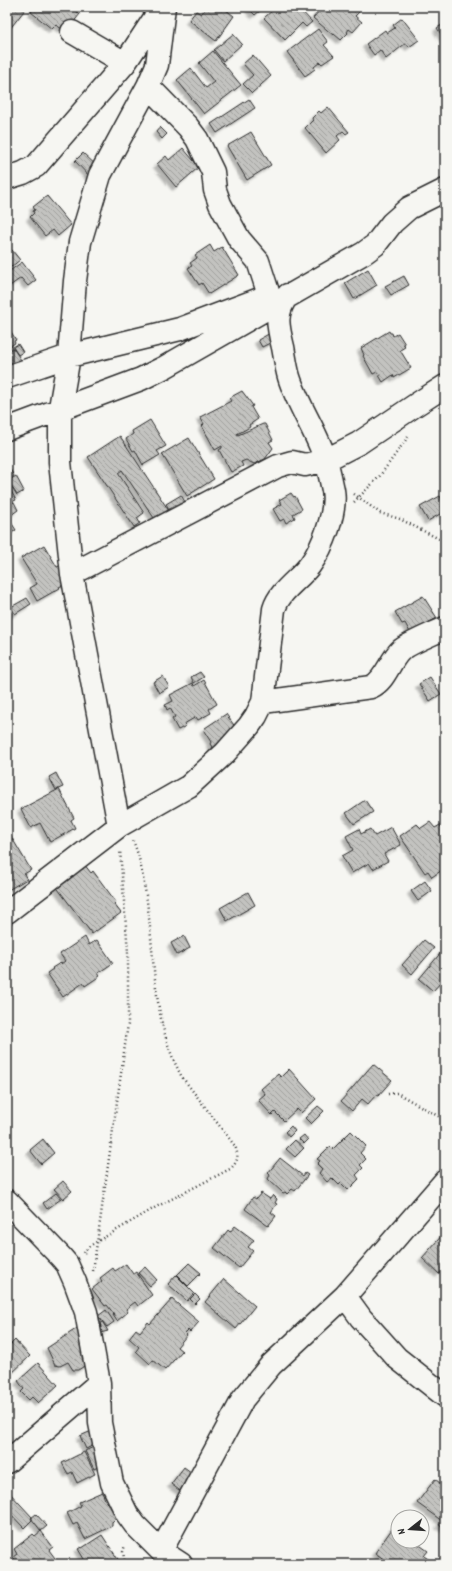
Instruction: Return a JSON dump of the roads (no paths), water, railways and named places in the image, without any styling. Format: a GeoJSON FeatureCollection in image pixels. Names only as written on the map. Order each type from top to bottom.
{"type":"FeatureCollection","features":[{"type":"Feature","properties":{"kind":"street"},"geometry":{"type":"LineString","coordinates":[[7,178],[23,173],[36,166],[125,63],[163,7]]}},
{"type":"Feature","properties":{"kind":"street"},"geometry":{"type":"LineString","coordinates":[[122,825],[72,574],[60,462],[60,408],[69,356],[75,281],[80,242],[100,175],[148,86],[157,65],[163,7]]}},
{"type":"Feature","properties":{"kind":"street"},"geometry":{"type":"LineString","coordinates":[[72,32],[125,63]]}},
{"type":"Feature","properties":{"kind":"street"},"geometry":{"type":"LineString","coordinates":[[7,912],[122,825],[189,786],[225,753],[249,726],[263,702],[274,609],[276,603],[310,565],[327,531],[334,504],[333,491],[327,465],[289,377],[278,327],[278,316],[282,304],[278,295],[258,261],[239,239],[220,204],[216,195],[214,176],[197,139],[188,127],[148,86]]}},
{"type":"Feature","properties":{"kind":"street"},"geometry":{"type":"LineString","coordinates":[[7,377],[69,356],[195,324],[278,295],[333,270],[376,245],[392,223],[409,208],[445,190]]}},
{"type":"Feature","properties":{"kind":"street"},"geometry":{"type":"LineString","coordinates":[[7,429],[153,374],[278,295]]}},
{"type":"Feature","properties":{"kind":"street"},"geometry":{"type":"LineString","coordinates":[[72,574],[278,466],[292,462],[305,465],[327,465],[445,386]]}},
{"type":"Feature","properties":{"kind":"street"},"geometry":{"type":"LineString","coordinates":[[263,702],[371,687],[378,684],[391,662],[402,649],[445,628]]}},
{"type":"Feature","properties":{"kind":"street"},"geometry":{"type":"LineString","coordinates":[[161,1551],[243,1399],[271,1365],[345,1296],[445,1181]]}},
{"type":"Feature","properties":{"kind":"street"},"geometry":{"type":"LineString","coordinates":[[7,1201],[84,1280],[86,1312],[99,1383],[100,1423],[112,1483],[121,1503],[135,1525],[161,1551],[181,1564]]}},
{"type":"Feature","properties":{"kind":"street"},"geometry":{"type":"LineString","coordinates":[[345,1296],[361,1318],[397,1358],[445,1396]]}},
{"type":"Feature","properties":{"kind":"street"},"geometry":{"type":"LineString","coordinates":[[7,1462],[99,1383]]}}]}
